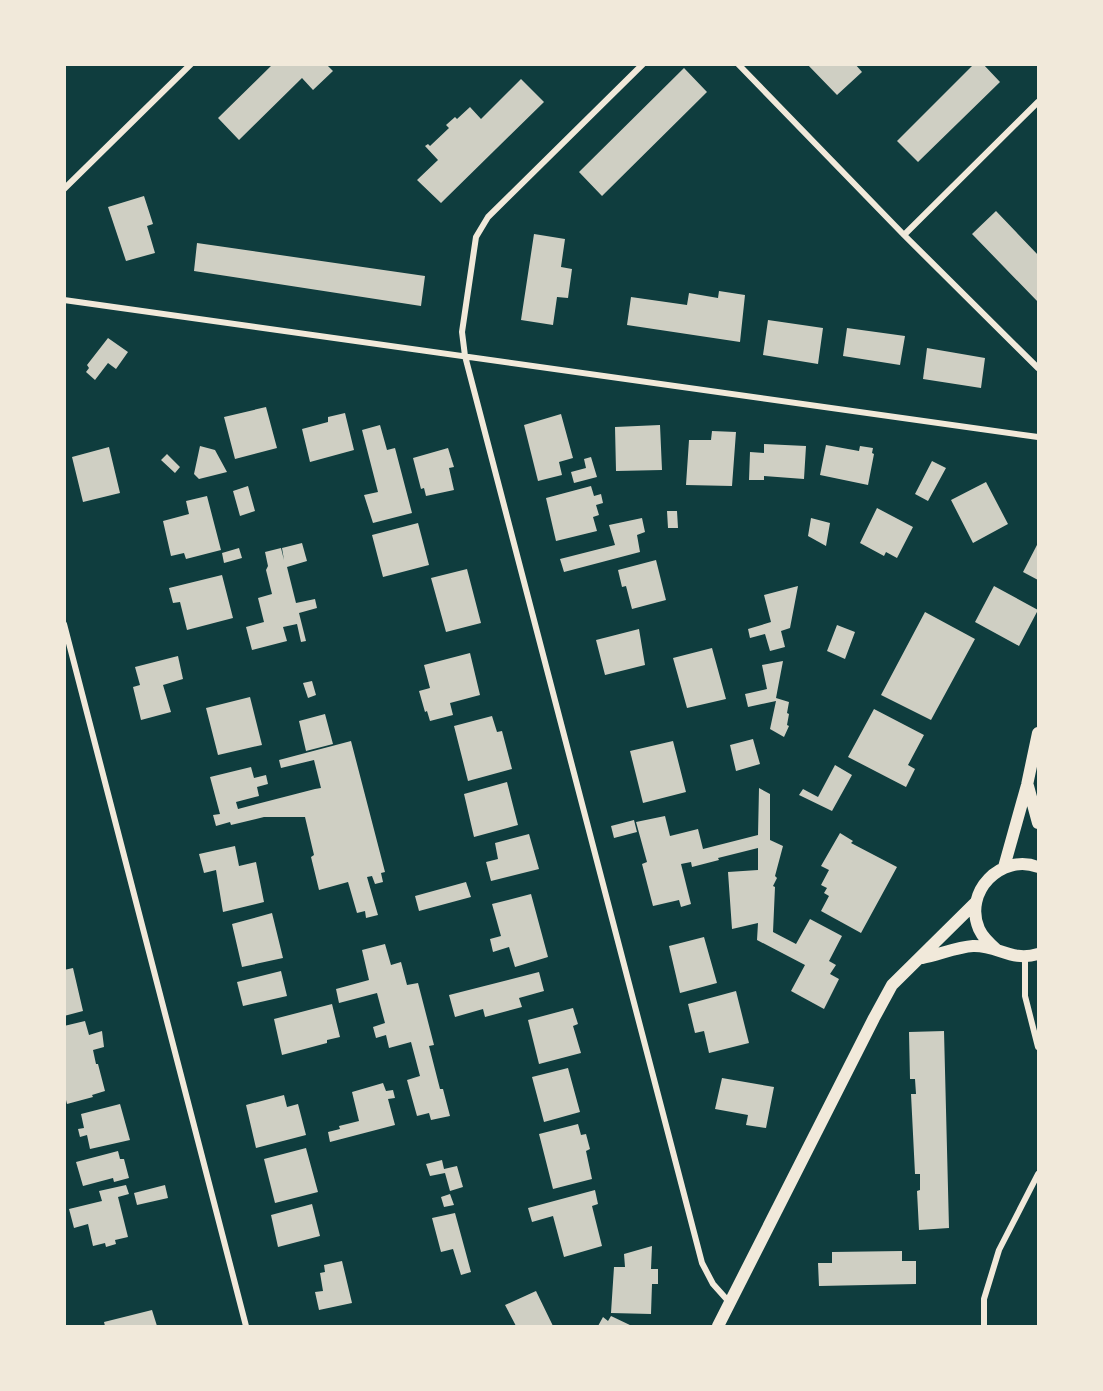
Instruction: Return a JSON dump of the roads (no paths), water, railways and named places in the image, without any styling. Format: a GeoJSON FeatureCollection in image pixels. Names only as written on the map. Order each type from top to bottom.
{"type":"FeatureCollection","features":[{"type":"Feature","properties":{"kind":"main road"},"geometry":{"type":"LineString","coordinates":[[1005,867],[1028,785],[1038,733]]}},
{"type":"Feature","properties":{"kind":"main road"},"geometry":{"type":"LineString","coordinates":[[1028,785],[1038,823]]}},
{"type":"Feature","properties":{"kind":"main road"},"geometry":{"type":"LineString","coordinates":[[997,950],[986,941],[975,916],[976,902],[981,887],[991,875],[1005,867],[1020,864],[1038,867]]}},
{"type":"Feature","properties":{"kind":"main road"},"geometry":{"type":"LineString","coordinates":[[718,1326],[892,985],[921,959],[976,902]]}},
{"type":"Feature","properties":{"kind":"main road"},"geometry":{"type":"LineString","coordinates":[[921,959],[973,946],[997,950],[1011,956],[1025,957],[1038,954]]}},
{"type":"Feature","properties":{"kind":"street"},"geometry":{"type":"LineString","coordinates":[[643,64],[488,217],[476,237],[462,332],[465,356],[473,378],[702,1263],[713,1284],[730,1304]]}},
{"type":"Feature","properties":{"kind":"street"},"geometry":{"type":"LineString","coordinates":[[738,64],[1038,369]]}},
{"type":"Feature","properties":{"kind":"street"},"geometry":{"type":"LineString","coordinates":[[64,189],[190,65]]}},
{"type":"Feature","properties":{"kind":"street"},"geometry":{"type":"LineString","coordinates":[[904,235],[1038,102]]}},
{"type":"Feature","properties":{"kind":"street"},"geometry":{"type":"LineString","coordinates":[[64,300],[1038,437]]}},
{"type":"Feature","properties":{"kind":"street"},"geometry":{"type":"LineString","coordinates":[[64,624],[246,1326]]}},
{"type":"Feature","properties":{"kind":"street"},"geometry":{"type":"LineString","coordinates":[[1025,957],[1025,996],[1038,1047]]}},
{"type":"Feature","properties":{"kind":"street"},"geometry":{"type":"LineString","coordinates":[[984,1326],[984,1299],[999,1250],[1038,1174]]}}]}
